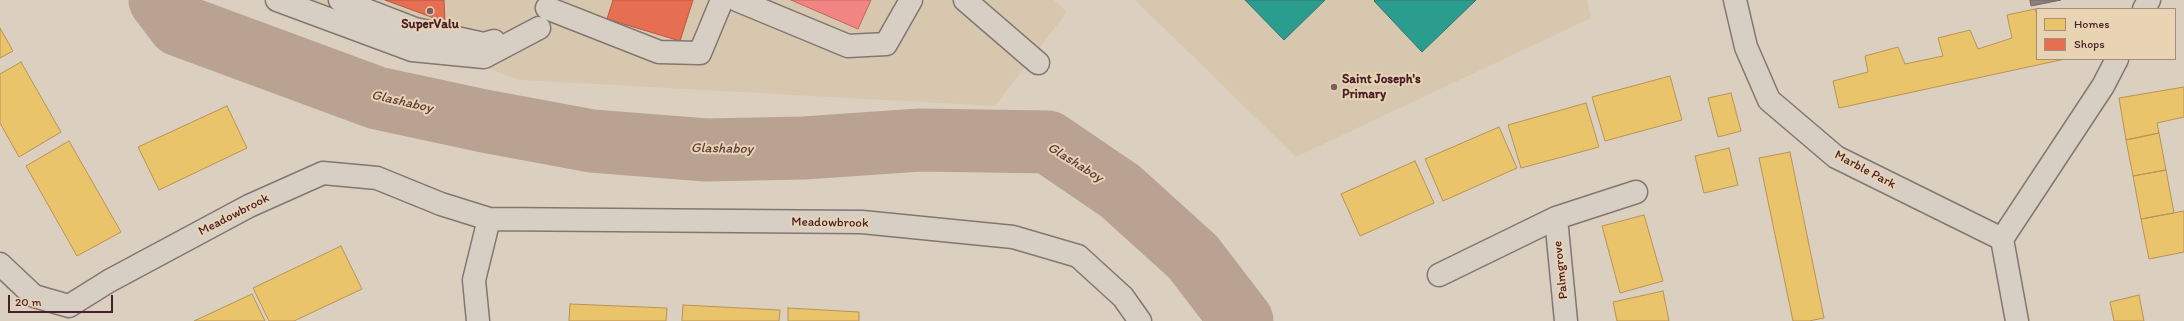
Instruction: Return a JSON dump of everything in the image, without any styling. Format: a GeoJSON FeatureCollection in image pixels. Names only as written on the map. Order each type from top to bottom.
{"type":"FeatureCollection","features":[{"type":"Feature","properties":{"kind":"street"},"geometry":{"type":"LineString","coordinates":[[277,0],[412,50],[484,57],[545,12]]}},
{"type":"Feature","properties":{"kind":"street"},"geometry":{"type":"LineString","coordinates":[[340,0],[415,29],[484,44],[545,12],[659,52],[700,53],[722,0]]}},
{"type":"Feature","properties":{"kind":"street"},"geometry":{"type":"LineString","coordinates":[[737,0],[848,46],[886,44],[911,0]]}},
{"type":"Feature","properties":{"kind":"street"},"geometry":{"type":"LineString","coordinates":[[965,0],[1038,63]]}},
{"type":"Feature","properties":{"kind":"street","name":"Marble Park"},"geometry":{"type":"LineString","coordinates":[[1735,0],[1746,47],[1769,100],[1836,156],[2002,239]]}},
{"type":"Feature","properties":{"kind":"street"},"geometry":{"type":"LineString","coordinates":[[2017,321],[2002,239],[2103,86],[2116,60]]}},
{"type":"Feature","properties":{"kind":"street","name":"Meadowbrook"},"geometry":{"type":"LineString","coordinates":[[0,264],[34,296],[68,306],[109,281],[249,206],[323,173],[377,178],[441,204],[489,219],[862,222],[1013,237],[1078,256],[1123,297],[1140,321]]}},
{"type":"Feature","properties":{"kind":"street"},"geometry":{"type":"LineString","coordinates":[[1438,275],[1556,218],[1636,192]]}},
{"type":"Feature","properties":{"kind":"street","name":"Palmgrove"},"geometry":{"type":"LineString","coordinates":[[1556,218],[1566,321]]}},
{"type":"Feature","properties":{"kind":"street"},"geometry":{"type":"LineString","coordinates":[[478,321],[474,280],[489,219]]}},
{"type":"Feature","properties":{"kind":"shaded area"},"geometry":{"type":"Polygon","coordinates":[[[284,0],[1054,0],[1067,12],[995,106],[520,80],[395,35],[284,0]]]}},
{"type":"Feature","properties":{"kind":"shaded area","name":"Saint Joseph's Primary"},"geometry":{"type":"Polygon","coordinates":[[[1135,0],[1587,0],[1591,18],[1296,157],[1135,0]]]}},
{"type":"Feature","properties":{"kind":"building: Homes"},"geometry":{"type":"Polygon","coordinates":[[[2035,9],[2036,60],[2060,60],[1839,108],[1833,81],[1868,72],[1865,56],[1898,47],[1905,64],[1943,56],[1938,38],[1970,30],[1978,49],[2012,38],[2007,15],[2035,9]]]}},
{"type":"Feature","properties":{"kind":"building: Homes"},"geometry":{"type":"Polygon","coordinates":[[[0,28],[13,51],[0,58],[0,28]]]}},
{"type":"Feature","properties":{"kind":"building: Homes"},"geometry":{"type":"Polygon","coordinates":[[[21,62],[61,132],[19,157],[0,123],[0,74],[21,62]]]}},
{"type":"Feature","properties":{"kind":"building: Homes"},"geometry":{"type":"Polygon","coordinates":[[[1670,76],[1682,120],[1605,141],[1592,97],[1670,76]]]}},
{"type":"Feature","properties":{"kind":"building: Homes"},"geometry":{"type":"Polygon","coordinates":[[[2184,87],[2184,117],[2157,123],[2159,133],[2126,140],[2119,98],[2184,87]]]}},
{"type":"Feature","properties":{"kind":"building: Homes"},"geometry":{"type":"Polygon","coordinates":[[[1731,93],[1741,131],[1718,137],[1708,98],[1731,93]]]}},
{"type":"Feature","properties":{"kind":"building: Homes"},"geometry":{"type":"Polygon","coordinates":[[[1586,103],[1599,147],[1521,168],[1508,125],[1586,103]]]}},
{"type":"Feature","properties":{"kind":"building: Homes"},"geometry":{"type":"Polygon","coordinates":[[[227,106],[247,148],[159,190],[138,147],[227,106]]]}},
{"type":"Feature","properties":{"kind":"building: Homes"},"geometry":{"type":"Polygon","coordinates":[[[1499,127],[1517,168],[1443,201],[1425,159],[1499,127]]]}},
{"type":"Feature","properties":{"kind":"building: Homes"},"geometry":{"type":"Polygon","coordinates":[[[2159,133],[2166,170],[2133,176],[2126,140],[2159,133]]]}},
{"type":"Feature","properties":{"kind":"building: Homes"},"geometry":{"type":"Polygon","coordinates":[[[69,141],[121,232],[77,256],[26,166],[69,141]]]}},
{"type":"Feature","properties":{"kind":"building: Homes"},"geometry":{"type":"Polygon","coordinates":[[[1729,148],[1738,185],[1704,193],[1695,156],[1729,148]]]}},
{"type":"Feature","properties":{"kind":"building: Homes"},"geometry":{"type":"Polygon","coordinates":[[[1790,152],[1824,318],[1809,321],[1793,321],[1759,158],[1790,152]]]}},
{"type":"Feature","properties":{"kind":"building: Homes"},"geometry":{"type":"Polygon","coordinates":[[[1415,161],[1434,203],[1360,236],[1341,194],[1415,161]]]}},
{"type":"Feature","properties":{"kind":"building: Homes"},"geometry":{"type":"Polygon","coordinates":[[[2166,170],[2174,213],[2141,219],[2133,176],[2166,170]]]}},
{"type":"Feature","properties":{"kind":"building: Homes"},"geometry":{"type":"Polygon","coordinates":[[[2184,211],[2184,252],[2149,259],[2141,219],[2184,211]]]}},
{"type":"Feature","properties":{"kind":"building: Homes"},"geometry":{"type":"Polygon","coordinates":[[[1644,215],[1663,281],[1620,293],[1602,226],[1644,215]]]}},
{"type":"Feature","properties":{"kind":"building: Homes"},"geometry":{"type":"Polygon","coordinates":[[[341,246],[362,289],[294,321],[269,321],[253,288],[341,246]]]}},
{"type":"Feature","properties":{"kind":"building: Homes"},"geometry":{"type":"Polygon","coordinates":[[[1663,291],[1669,321],[1617,321],[1613,302],[1663,291]]]}},
{"type":"Feature","properties":{"kind":"building: Homes"},"geometry":{"type":"Polygon","coordinates":[[[252,294],[265,321],[194,321],[252,294]]]}},
{"type":"Feature","properties":{"kind":"building: Homes"},"geometry":{"type":"Polygon","coordinates":[[[2139,295],[2144,321],[2114,321],[2110,302],[2139,295]]]}},
{"type":"Feature","properties":{"kind":"building: Homes"},"geometry":{"type":"Polygon","coordinates":[[[570,304],[667,308],[666,321],[569,321],[570,304]]]}},
{"type":"Feature","properties":{"kind":"building: Homes"},"geometry":{"type":"Polygon","coordinates":[[[683,305],[780,310],[779,321],[682,321],[683,305]]]}},
{"type":"Feature","properties":{"kind":"building: Homes"},"geometry":{"type":"Polygon","coordinates":[[[788,308],[859,312],[859,321],[788,321],[788,308]]]}},
{"type":"Feature","properties":{"kind":"building: Shops","name":"SuperValu"},"geometry":{"type":"Polygon","coordinates":[[[385,0],[444,0],[445,22],[385,0]]]}},
{"type":"Feature","properties":{"kind":"building: Shops"},"geometry":{"type":"Polygon","coordinates":[[[613,0],[693,0],[680,41],[607,19],[613,0]]]}},
{"type":"Feature","properties":{"kind":"building: Schools"},"geometry":{"type":"Polygon","coordinates":[[[1245,0],[1325,0],[1284,40],[1245,0]]]}},
{"type":"Feature","properties":{"kind":"building: Schools"},"geometry":{"type":"Polygon","coordinates":[[[1476,0],[1422,52],[1374,1],[1476,0]]]}},
{"type":"Feature","properties":{"kind":"building: Health"},"geometry":{"type":"Polygon","coordinates":[[[791,0],[871,0],[858,29],[791,0]]]}},
{"type":"Feature","properties":{"kind":"building: Industry"},"geometry":{"type":"Polygon","coordinates":[[[2030,0],[2061,0],[2031,6],[2030,0]]]}},
{"type":"Feature","properties":{"kind":"waterway","name":"Glashaboy"},"geometry":{"type":"LineString","coordinates":[[160,0],[179,25],[377,98],[484,121],[592,141],[706,150],[804,148],[920,140],[1048,142],[1120,191],[1193,257],[1242,321]]}},
{"type":"Feature","properties":{"kind":"place","name":"SuperValu"},"geometry":{"type":"Point","coordinates":[430,11]}},
{"type":"Feature","properties":{"kind":"place","name":"Saint Joseph's Primary"},"geometry":{"type":"Point","coordinates":[1334,87]}}]}
